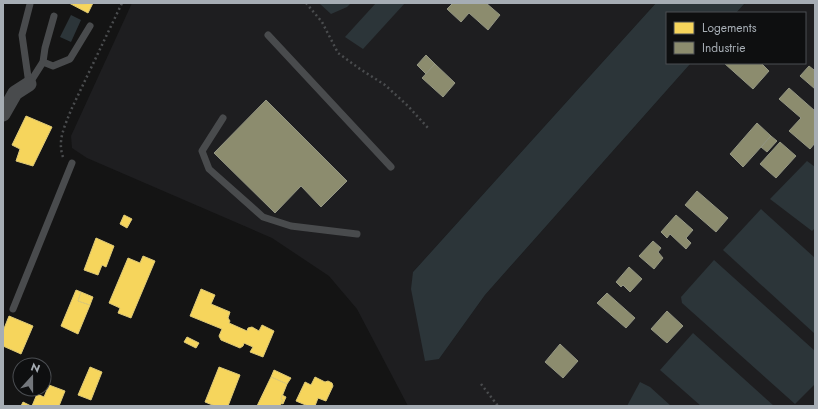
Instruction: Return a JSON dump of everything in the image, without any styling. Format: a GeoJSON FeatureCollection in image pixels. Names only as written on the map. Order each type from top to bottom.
{"type":"FeatureCollection","features":[{"type":"Feature","properties":{"kind":"street"},"geometry":{"type":"LineString","coordinates":[[3,114],[15,93],[29,84]]}},
{"type":"Feature","properties":{"kind":"lane"},"geometry":{"type":"LineString","coordinates":[[29,84],[22,35],[30,4]]}},
{"type":"Feature","properties":{"kind":"lane"},"geometry":{"type":"LineString","coordinates":[[29,84],[43,62],[45,48],[54,16]]}},
{"type":"Feature","properties":{"kind":"lane"},"geometry":{"type":"LineString","coordinates":[[43,62],[53,66],[70,59],[90,26]]}},
{"type":"Feature","properties":{"kind":"lane"},"geometry":{"type":"LineString","coordinates":[[268,34],[391,167]]}},
{"type":"Feature","properties":{"kind":"lane"},"geometry":{"type":"LineString","coordinates":[[223,118],[202,151],[209,169],[230,188],[264,217],[291,226],[357,234]]}},
{"type":"Feature","properties":{"kind":"lane"},"geometry":{"type":"LineString","coordinates":[[12,309],[72,163]]}},
{"type":"Feature","properties":{"kind":"path"},"geometry":{"type":"LineString","coordinates":[[65,161],[60,143],[70,110],[122,3]]}},
{"type":"Feature","properties":{"kind":"path"},"geometry":{"type":"LineString","coordinates":[[306,3],[322,22],[338,53],[385,85],[408,106],[428,128]]}},
{"type":"Feature","properties":{"kind":"path"},"geometry":{"type":"LineString","coordinates":[[481,384],[498,406]]}},
{"type":"Feature","properties":{"kind":"shaded area"},"geometry":{"type":"Polygon","coordinates":[[[132,3],[656,3],[413,272],[439,359],[485,295],[690,64],[806,64],[806,12],[737,12],[745,3],[815,3],[815,406],[408,406],[357,309],[329,276],[272,238],[87,158],[72,148],[71,136],[132,3]]]}},
{"type":"Feature","properties":{"kind":"shaded area"},"geometry":{"type":"Polygon","coordinates":[[[319,3],[351,3],[347,7],[331,14],[319,3]]]}},
{"type":"Feature","properties":{"kind":"shaded area"},"geometry":{"type":"Polygon","coordinates":[[[376,3],[405,3],[363,49],[345,37],[376,3]]]}},
{"type":"Feature","properties":{"kind":"shaded area"},"geometry":{"type":"Polygon","coordinates":[[[656,3],[745,3],[737,12],[666,12],[666,64],[690,64],[485,295],[439,359],[425,361],[411,289],[413,272],[656,3]]]}},
{"type":"Feature","properties":{"kind":"shaded area"},"geometry":{"type":"Polygon","coordinates":[[[71,15],[81,20],[71,42],[60,37],[71,15]]]}},
{"type":"Feature","properties":{"kind":"shaded area"},"geometry":{"type":"Polygon","coordinates":[[[807,161],[815,167],[815,228],[812,231],[770,199],[807,161]]]}},
{"type":"Feature","properties":{"kind":"shaded area"},"geometry":{"type":"Polygon","coordinates":[[[761,209],[815,258],[815,334],[723,250],[761,209]]]}},
{"type":"Feature","properties":{"kind":"shaded area"},"geometry":{"type":"Polygon","coordinates":[[[714,260],[815,351],[815,384],[795,404],[682,303],[681,297],[714,260]]]}},
{"type":"Feature","properties":{"kind":"shaded area"},"geometry":{"type":"Polygon","coordinates":[[[693,333],[774,406],[701,406],[660,370],[693,333]]]}},
{"type":"Feature","properties":{"kind":"shaded area"},"geometry":{"type":"Polygon","coordinates":[[[640,382],[650,387],[671,406],[627,406],[640,382]]]}},
{"type":"Feature","properties":{"kind":"building: Logements"},"geometry":{"type":"Polygon","coordinates":[[[69,3],[82,4],[93,3],[88,13],[69,3]]]}},
{"type":"Feature","properties":{"kind":"building: Logements"},"geometry":{"type":"Polygon","coordinates":[[[26,116],[52,127],[33,166],[16,161],[20,149],[12,145],[26,116]]]}},
{"type":"Feature","properties":{"kind":"building: Logements"},"geometry":{"type":"Polygon","coordinates":[[[124,215],[132,219],[127,228],[120,224],[124,215]]]}},
{"type":"Feature","properties":{"kind":"building: Logements"},"geometry":{"type":"Polygon","coordinates":[[[96,238],[114,246],[106,267],[102,265],[98,275],[84,270],[96,238]]]}},
{"type":"Feature","properties":{"kind":"building: Logements"},"geometry":{"type":"Polygon","coordinates":[[[143,256],[155,261],[131,318],[118,313],[120,308],[109,303],[128,258],[140,263],[143,256]]]}},
{"type":"Feature","properties":{"kind":"building: Logements"},"geometry":{"type":"Polygon","coordinates":[[[201,289],[215,295],[211,304],[230,312],[228,318],[230,321],[229,323],[247,331],[248,328],[252,327],[259,331],[262,325],[274,331],[263,357],[250,352],[253,347],[244,343],[240,348],[221,340],[219,336],[222,329],[190,316],[201,289]]]}},
{"type":"Feature","properties":{"kind":"building: Logements"},"geometry":{"type":"Polygon","coordinates":[[[76,290],[81,292],[78,301],[90,305],[78,334],[61,326],[76,290]]]}},
{"type":"Feature","properties":{"kind":"building: Logements"},"geometry":{"type":"Polygon","coordinates":[[[81,292],[93,297],[90,305],[78,301],[81,292]]]}},
{"type":"Feature","properties":{"kind":"building: Logements"},"geometry":{"type":"Polygon","coordinates":[[[9,316],[33,326],[21,354],[3,346],[3,331],[9,316]]]}},
{"type":"Feature","properties":{"kind":"building: Logements"},"geometry":{"type":"Polygon","coordinates":[[[187,337],[199,343],[196,348],[184,342],[187,337]]]}},
{"type":"Feature","properties":{"kind":"building: Logements"},"geometry":{"type":"Polygon","coordinates":[[[90,367],[102,372],[91,400],[78,395],[90,367]]]}},
{"type":"Feature","properties":{"kind":"building: Logements"},"geometry":{"type":"Polygon","coordinates":[[[219,367],[240,375],[228,406],[215,406],[205,402],[219,367]]]}},
{"type":"Feature","properties":{"kind":"building: Logements"},"geometry":{"type":"Polygon","coordinates":[[[274,370],[291,378],[287,384],[271,377],[274,370]]]}},
{"type":"Feature","properties":{"kind":"building: Logements"},"geometry":{"type":"Polygon","coordinates":[[[271,377],[287,384],[281,399],[283,400],[280,406],[257,406],[271,377]]]}},
{"type":"Feature","properties":{"kind":"building: Logements"},"geometry":{"type":"Polygon","coordinates":[[[315,377],[325,382],[328,381],[332,383],[333,386],[326,401],[318,398],[315,406],[308,406],[296,401],[305,382],[311,385],[315,377]]]}},
{"type":"Feature","properties":{"kind":"building: Logements"},"geometry":{"type":"Polygon","coordinates":[[[52,386],[65,391],[59,406],[32,406],[36,397],[52,397],[52,386]]]}},
{"type":"Feature","properties":{"kind":"building: Logements"},"geometry":{"type":"Polygon","coordinates":[[[282,395],[286,397],[283,404],[281,403],[283,400],[281,399],[282,395]]]}},
{"type":"Feature","properties":{"kind":"building: Logements"},"geometry":{"type":"Polygon","coordinates":[[[23,402],[31,406],[21,406],[23,402]]]}},
{"type":"Feature","properties":{"kind":"building: Industrie"},"geometry":{"type":"Polygon","coordinates":[[[453,3],[486,3],[500,15],[488,30],[469,13],[461,22],[447,9],[453,3]]]}},
{"type":"Feature","properties":{"kind":"building: Industrie"},"geometry":{"type":"Polygon","coordinates":[[[426,55],[435,64],[426,74],[417,65],[426,55]]]}},
{"type":"Feature","properties":{"kind":"building: Industrie"},"geometry":{"type":"Polygon","coordinates":[[[435,64],[455,83],[443,97],[422,78],[435,64]]]}},
{"type":"Feature","properties":{"kind":"building: Industrie"},"geometry":{"type":"Polygon","coordinates":[[[725,64],[762,64],[769,71],[753,89],[725,64]]]}},
{"type":"Feature","properties":{"kind":"building: Industrie"},"geometry":{"type":"Polygon","coordinates":[[[809,66],[814,70],[815,69],[815,89],[800,76],[809,66]]]}},
{"type":"Feature","properties":{"kind":"building: Industrie"},"geometry":{"type":"Polygon","coordinates":[[[789,88],[815,111],[815,143],[810,149],[789,131],[801,118],[779,99],[789,88]]]}},
{"type":"Feature","properties":{"kind":"building: Industrie"},"geometry":{"type":"Polygon","coordinates":[[[266,100],[347,181],[321,207],[301,186],[275,213],[214,153],[266,100]]]}},
{"type":"Feature","properties":{"kind":"building: Industrie"},"geometry":{"type":"Polygon","coordinates":[[[757,123],[771,136],[743,167],[730,154],[757,123]]]}},
{"type":"Feature","properties":{"kind":"building: Industrie"},"geometry":{"type":"Polygon","coordinates":[[[771,136],[777,141],[767,152],[761,147],[771,136]]]}},
{"type":"Feature","properties":{"kind":"building: Industrie"},"geometry":{"type":"Polygon","coordinates":[[[780,142],[796,156],[776,178],[760,164],[780,142]]]}},
{"type":"Feature","properties":{"kind":"building: Industrie"},"geometry":{"type":"Polygon","coordinates":[[[697,191],[728,218],[716,232],[685,205],[697,191]]]}},
{"type":"Feature","properties":{"kind":"building: Industrie"},"geometry":{"type":"Polygon","coordinates":[[[676,215],[693,230],[686,238],[691,243],[686,249],[670,234],[667,238],[661,232],[676,215]]]}},
{"type":"Feature","properties":{"kind":"building: Industrie"},"geometry":{"type":"Polygon","coordinates":[[[653,241],[661,248],[658,252],[663,258],[654,269],[639,256],[653,241]]]}},
{"type":"Feature","properties":{"kind":"building: Industrie"},"geometry":{"type":"Polygon","coordinates":[[[629,267],[642,279],[630,292],[623,285],[621,287],[616,282],[629,267]]]}},
{"type":"Feature","properties":{"kind":"building: Industrie"},"geometry":{"type":"Polygon","coordinates":[[[607,293],[635,318],[626,328],[597,303],[607,293]]]}},
{"type":"Feature","properties":{"kind":"building: Industrie"},"geometry":{"type":"Polygon","coordinates":[[[667,311],[683,326],[667,343],[651,329],[667,311]]]}},
{"type":"Feature","properties":{"kind":"building: Industrie"},"geometry":{"type":"Polygon","coordinates":[[[560,344],[578,361],[563,378],[545,362],[560,344]]]}}]}
